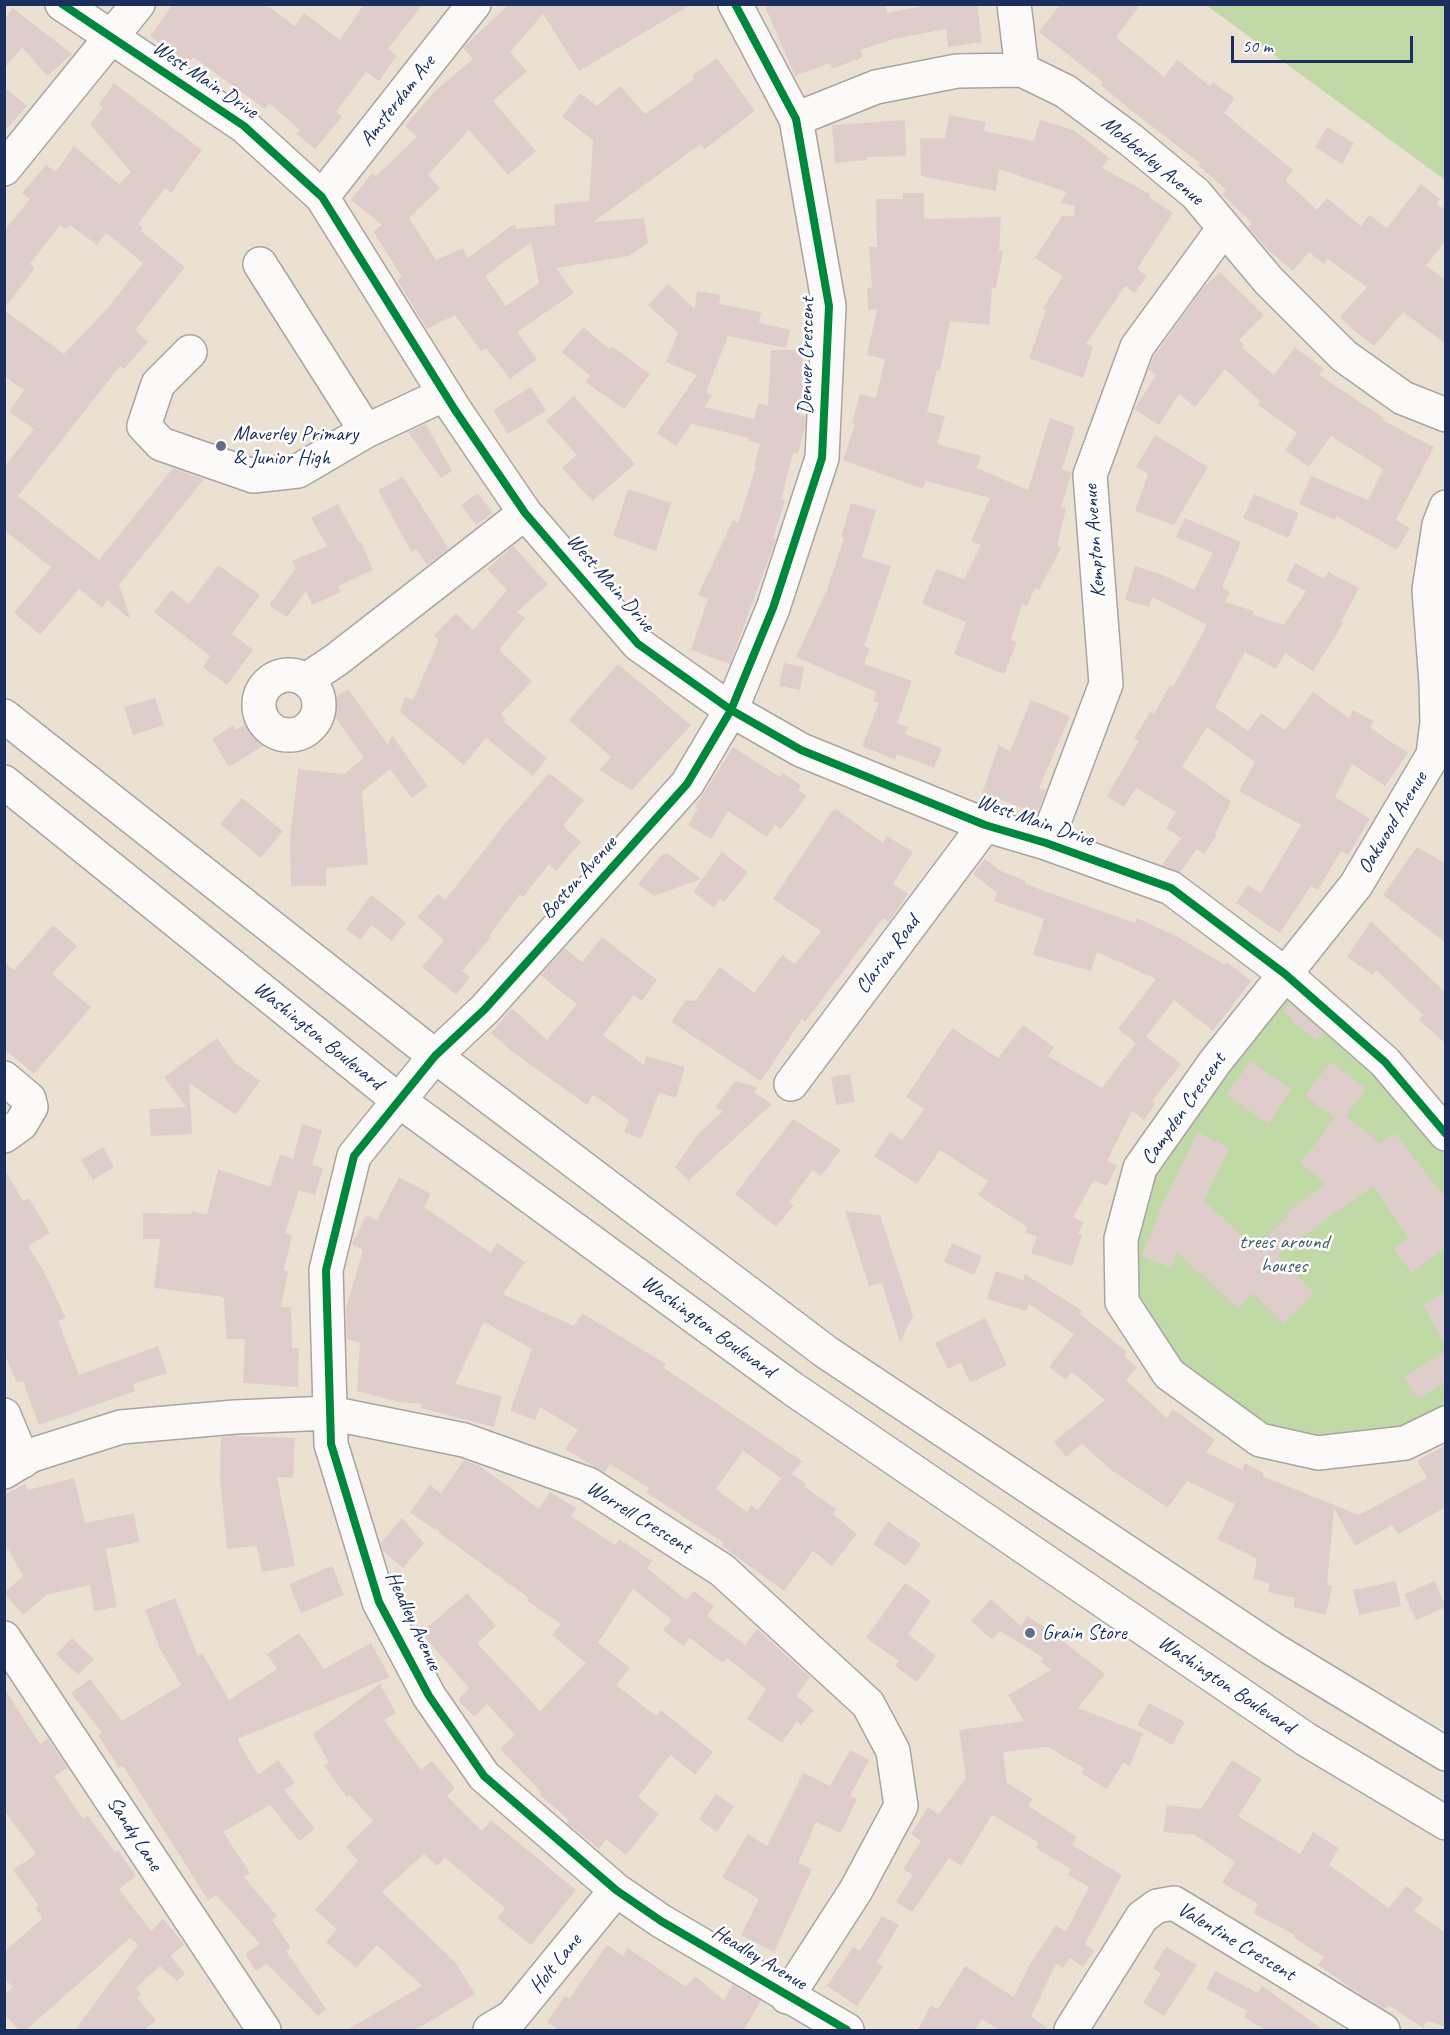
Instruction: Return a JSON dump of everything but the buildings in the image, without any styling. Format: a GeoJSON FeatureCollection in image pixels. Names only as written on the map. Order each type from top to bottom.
{"type":"FeatureCollection","features":[{"type":"Feature","properties":{"kind":"main road","name":"West Main Drive"},"geometry":{"type":"LineString","coordinates":[[62,4],[244,126],[322,197],[445,394],[525,513],[638,644],[731,710],[801,750],[985,825],[1046,843],[1171,888],[1286,974],[1385,1062],[1446,1134]]}},
{"type":"Feature","properties":{"kind":"main road"},"geometry":{"type":"LineString","coordinates":[[4,169],[138,4]]}},
{"type":"Feature","properties":{"kind":"main road","name":"Amsterdam Ave"},"geometry":{"type":"LineString","coordinates":[[322,197],[474,4]]}},
{"type":"Feature","properties":{"kind":"main road","name":"Denver Crescent"},"geometry":{"type":"LineString","coordinates":[[731,710],[773,608],[822,458],[829,306],[796,119],[735,4]]}},
{"type":"Feature","properties":{"kind":"main road"},"geometry":{"type":"LineString","coordinates":[[1014,4],[1022,70]]}},
{"type":"Feature","properties":{"kind":"main road","name":"Mobberley Avenue"},"geometry":{"type":"LineString","coordinates":[[796,119],[876,87],[957,71],[1022,70],[1065,91],[1131,140],[1196,194],[1268,280],[1344,356],[1402,398],[1446,415]]}},
{"type":"Feature","properties":{"kind":"main road","name":"Kempton Avenue"},"geometry":{"type":"LineString","coordinates":[[1046,843],[1106,684],[1090,475],[1137,347],[1224,228]]}},
{"type":"Feature","properties":{"kind":"main road"},"geometry":{"type":"LineString","coordinates":[[260,264],[366,431]]}},
{"type":"Feature","properties":{"kind":"main road"},"geometry":{"type":"LineString","coordinates":[[190,352],[158,384],[144,426],[162,444],[253,476],[298,471],[366,431],[445,394]]}},
{"type":"Feature","properties":{"kind":"main road","name":"Oakwood Avenue"},"geometry":{"type":"LineString","coordinates":[[1286,974],[1356,885],[1433,755],[1437,722],[1429,590],[1439,525],[1446,507]]}},
{"type":"Feature","properties":{"kind":"main road"},"geometry":{"type":"LineString","coordinates":[[306,680],[336,660],[525,513]]}},
{"type":"Feature","properties":{"kind":"main road","name":"Boston Avenue"},"geometry":{"type":"LineString","coordinates":[[435,1056],[485,1009],[687,784],[731,710]]}},
{"type":"Feature","properties":{"kind":"main road"},"geometry":{"type":"LineString","coordinates":[[4,716],[435,1056],[826,1352],[1271,1648],[1446,1754]]}},
{"type":"Feature","properties":{"kind":"main road","name":"Washington Boulevard"},"geometry":{"type":"LineString","coordinates":[[4,782],[398,1100],[793,1389],[1307,1740],[1446,1823]]}},
{"type":"Feature","properties":{"kind":"main road","name":"Clarion Road"},"geometry":{"type":"LineString","coordinates":[[791,1084],[985,825]]}},
{"type":"Feature","properties":{"kind":"main road","name":"Campden Crescent"},"geometry":{"type":"LineString","coordinates":[[1286,974],[1215,1062],[1140,1168],[1121,1239],[1122,1302],[1169,1374],[1260,1440],[1318,1453],[1405,1443],[1446,1423]]}},
{"type":"Feature","properties":{"kind":"main road","name":"Headley Avenue"},"geometry":{"type":"LineString","coordinates":[[435,1056],[354,1156],[326,1270],[331,1444],[379,1602],[429,1696],[484,1776],[616,1890],[662,1921],[847,2031]]}},
{"type":"Feature","properties":{"kind":"main road"},"geometry":{"type":"LineString","coordinates":[[4,1078],[29,1099],[31,1107],[21,1124],[4,1136]]}},
{"type":"Feature","properties":{"kind":"main road","name":"Worrell Crescent"},"geometry":{"type":"LineString","coordinates":[[14,1467],[32,1455],[122,1427],[235,1417],[330,1413],[464,1440],[588,1484],[722,1570],[867,1704],[894,1751],[901,1806],[856,1890],[787,1997]]}},
{"type":"Feature","properties":{"kind":"main road"},"geometry":{"type":"LineString","coordinates":[[4,1415],[14,1467]]}},
{"type":"Feature","properties":{"kind":"main road","name":"Sandy Lane"},"geometry":{"type":"LineString","coordinates":[[4,1638],[264,2031]]}},
{"type":"Feature","properties":{"kind":"main road","name":"Holt Lane"},"geometry":{"type":"LineString","coordinates":[[490,2031],[512,2017],[616,1890]]}},
{"type":"Feature","properties":{"kind":"main road","name":"Valentine Crescent"},"geometry":{"type":"LineString","coordinates":[[1071,2031],[1142,1917],[1156,1906],[1174,1903],[1383,2031]]}},
{"type":"Feature","properties":{"kind":"green space"},"geometry":{"type":"Polygon","coordinates":[[[1206,5],[1445,5],[1445,180],[1206,5]]]}},
{"type":"Feature","properties":{"kind":"green space","name":"trees around houses"},"geometry":{"type":"Polygon","coordinates":[[[1289,983],[1445,1134],[1445,1423],[1318,1453],[1169,1374],[1122,1302],[1140,1168],[1289,983]]]}},
{"type":"Feature","properties":{"kind":"cycle path"},"geometry":{"type":"LineString","coordinates":[[62,4],[244,126],[322,197],[455,410],[525,513],[638,644],[731,710],[801,750],[985,825],[1046,843],[1171,888],[1285,974],[1385,1062],[1446,1134]]}},
{"type":"Feature","properties":{"kind":"cycle path"},"geometry":{"type":"LineString","coordinates":[[735,4],[796,119],[829,306],[822,458],[773,608],[731,710],[687,784],[485,1009],[435,1056],[354,1156],[326,1270],[331,1444],[379,1602],[429,1696],[484,1776],[616,1890],[661,1921],[847,2030]]}},
{"type":"Feature","properties":{"kind":"place","name":"Maverley Primary & Junior High"},"geometry":{"type":"Point","coordinates":[221,446]}},
{"type":"Feature","properties":{"kind":"place","name":"Grain Store"},"geometry":{"type":"Point","coordinates":[1030,1633]}}]}
